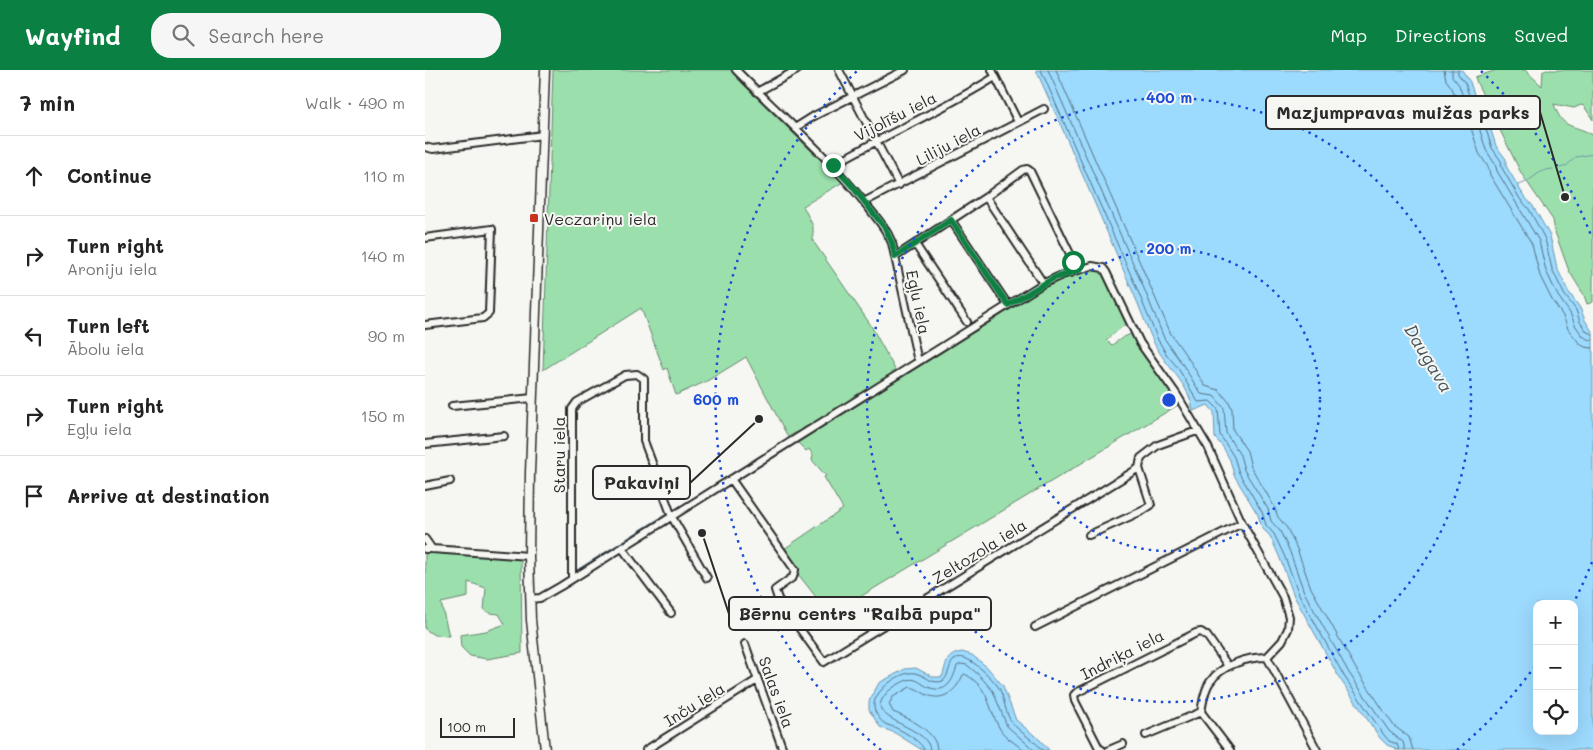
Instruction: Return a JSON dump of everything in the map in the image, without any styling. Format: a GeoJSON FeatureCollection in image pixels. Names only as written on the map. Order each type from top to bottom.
{"type":"FeatureCollection","features":[{"type":"Feature","properties":{"kind":"main road"},"geometry":{"type":"LineString","coordinates":[[545,70],[530,473],[529,556],[534,653],[545,750]]}},
{"type":"Feature","properties":{"kind":"street","name":"Egļu iela"},"geometry":{"type":"LineString","coordinates":[[736,70],[833,165],[888,233],[919,361]]}},
{"type":"Feature","properties":{"kind":"street"},"geometry":{"type":"LineString","coordinates":[[757,92],[797,70]]}},
{"type":"Feature","properties":{"kind":"street"},"geometry":{"type":"LineString","coordinates":[[839,70],[899,185]]}},
{"type":"Feature","properties":{"kind":"street"},"geometry":{"type":"LineString","coordinates":[[795,128],[814,116],[905,70]]}},
{"type":"Feature","properties":{"kind":"street"},"geometry":{"type":"LineString","coordinates":[[994,73],[1018,122]]}},
{"type":"Feature","properties":{"kind":"street","name":"Vijolīšu iela"},"geometry":{"type":"LineString","coordinates":[[833,165],[976,89],[994,73]]}},
{"type":"Feature","properties":{"kind":"street","name":"Liliju iela"},"geometry":{"type":"LineString","coordinates":[[864,202],[1045,109]]}},
{"type":"Feature","properties":{"kind":"street"},"geometry":{"type":"LineString","coordinates":[[425,147],[433,149],[543,135]]}},
{"type":"Feature","properties":{"kind":"street"},"geometry":{"type":"LineString","coordinates":[[425,154],[433,149]]}},
{"type":"Feature","properties":{"kind":"street"},"geometry":{"type":"LineString","coordinates":[[895,257],[1027,168],[1073,262],[1071,273]]}},
{"type":"Feature","properties":{"kind":"street"},"geometry":{"type":"LineString","coordinates":[[986,197],[1043,283]]}},
{"type":"Feature","properties":{"kind":"street"},"geometry":{"type":"LineString","coordinates":[[951,220],[1008,305]]}},
{"type":"Feature","properties":{"kind":"street"},"geometry":{"type":"LineString","coordinates":[[425,238],[492,229],[489,313],[483,318],[425,325]]}},
{"type":"Feature","properties":{"kind":"street"},"geometry":{"type":"LineString","coordinates":[[915,244],[967,322]]}},
{"type":"Feature","properties":{"kind":"street"},"geometry":{"type":"LineString","coordinates":[[530,599],[540,598],[573,579],[1043,283],[1093,266],[1103,268],[1110,278],[1141,343],[1177,395],[1208,447],[1242,523],[1274,579],[1287,608],[1289,623],[1286,634],[1267,657]]}},
{"type":"Feature","properties":{"kind":"street","name":"Staru iela"},"geometry":{"type":"LineString","coordinates":[[573,579],[572,409],[577,402],[625,375],[637,374],[644,380],[644,441],[672,517]]}},
{"type":"Feature","properties":{"kind":"street"},"geometry":{"type":"LineString","coordinates":[[452,406],[533,398]]}},
{"type":"Feature","properties":{"kind":"street"},"geometry":{"type":"LineString","coordinates":[[1089,535],[1143,511],[1151,505],[1139,468],[1141,458],[1158,445],[1197,431]]}},
{"type":"Feature","properties":{"kind":"street"},"geometry":{"type":"LineString","coordinates":[[425,444],[504,436]]}},
{"type":"Feature","properties":{"kind":"street","name":"Zeltozola iela"},"geometry":{"type":"LineString","coordinates":[[731,479],[795,570],[793,576],[775,590],[778,598],[824,662],[1139,468]]}},
{"type":"Feature","properties":{"kind":"street"},"geometry":{"type":"LineString","coordinates":[[425,486],[450,481]]}},
{"type":"Feature","properties":{"kind":"street"},"geometry":{"type":"LineString","coordinates":[[672,517],[707,578]]}},
{"type":"Feature","properties":{"kind":"street"},"geometry":{"type":"LineString","coordinates":[[1035,626],[1242,523]]}},
{"type":"Feature","properties":{"kind":"street"},"geometry":{"type":"LineString","coordinates":[[425,539],[428,549],[529,556]]}},
{"type":"Feature","properties":{"kind":"street"},"geometry":{"type":"LineString","coordinates":[[621,548],[671,613]]}},
{"type":"Feature","properties":{"kind":"street","name":"Indriķa iela"},"geometry":{"type":"LineString","coordinates":[[1102,750],[1099,748],[1075,701],[1074,695],[1076,693],[1201,632],[1207,636],[1228,666]]}},
{"type":"Feature","properties":{"kind":"street","name":"Salas iela"},"geometry":{"type":"LineString","coordinates":[[745,644],[783,750]]}},
{"type":"Feature","properties":{"kind":"street"},"geometry":{"type":"LineString","coordinates":[[1230,750],[1201,712],[1204,696],[1210,682],[1228,666],[1259,657],[1267,657]]}},
{"type":"Feature","properties":{"kind":"street"},"geometry":{"type":"LineString","coordinates":[[1267,657],[1317,750]]}},
{"type":"Feature","properties":{"kind":"street","name":"Inču iela"},"geometry":{"type":"LineString","coordinates":[[646,750],[757,680]]}},
{"type":"Feature","properties":{"kind":"street"},"geometry":{"type":"LineString","coordinates":[[1146,736],[1201,712]]}},
{"type":"Feature","properties":{"kind":"street"},"geometry":{"type":"LineString","coordinates":[[1109,750],[1123,744]]}},
{"type":"Feature","properties":{"kind":"green space"},"geometry":{"type":"Polygon","coordinates":[[[553,70],[730,70],[843,182],[803,206],[813,226],[813,241],[870,324],[897,373],[788,437],[746,357],[707,381],[676,395],[667,368],[664,370],[641,308],[543,370],[553,70]]]}},
{"type":"Feature","properties":{"kind":"green space"},"geometry":{"type":"Polygon","coordinates":[[[1497,70],[1525,70],[1542,86],[1543,70],[1593,70],[1593,120],[1584,106],[1581,105],[1574,108],[1554,104],[1557,113],[1565,123],[1593,135],[1593,302],[1587,304],[1584,295],[1569,271],[1555,232],[1553,220],[1521,173],[1477,83],[1475,77],[1497,70]]]}},
{"type":"Feature","properties":{"kind":"green space"},"geometry":{"type":"Polygon","coordinates":[[[1092,269],[1107,275],[1128,322],[1106,340],[1112,345],[1133,333],[1180,402],[1178,405],[830,615],[798,574],[784,549],[843,509],[824,477],[826,476],[812,460],[813,455],[809,449],[806,451],[796,441],[1057,279],[1092,269]]]}},
{"type":"Feature","properties":{"kind":"green space"},"geometry":{"type":"Polygon","coordinates":[[[425,552],[521,558],[522,653],[487,659],[470,656],[461,647],[460,635],[486,631],[505,624],[499,614],[484,610],[486,588],[468,582],[468,597],[441,603],[449,636],[434,635],[425,629],[425,552]]]}},
{"type":"Feature","properties":{"kind":"water","name":"Daugava"},"geometry":{"type":"Polygon","coordinates":[[[1036,70],[1462,70],[1470,82],[1477,103],[1487,117],[1496,146],[1506,159],[1506,166],[1524,196],[1533,206],[1550,236],[1557,268],[1568,291],[1580,308],[1593,333],[1593,750],[1395,750],[1395,748],[1387,745],[1380,738],[1340,679],[1294,596],[1270,536],[1262,528],[1258,515],[1234,475],[1230,460],[1223,447],[1215,438],[1214,412],[1208,405],[1193,411],[1187,392],[1154,343],[1036,70]]]}},
{"type":"Feature","properties":{"kind":"water"},"geometry":{"type":"Polygon","coordinates":[[[962,652],[972,655],[987,667],[1003,686],[1016,720],[1049,750],[922,750],[895,733],[880,727],[869,710],[869,701],[879,683],[905,669],[916,668],[933,677],[942,677],[946,664],[952,655],[962,652]]]}},
{"type":"Feature","properties":{"kind":"waterway"},"geometry":{"type":"LineString","coordinates":[[1560,168],[1566,166],[1576,157],[1593,154]]}},
{"type":"Feature","properties":{"kind":"waterway"},"geometry":{"type":"LineString","coordinates":[[1518,185],[1527,182],[1542,171],[1553,169]]}},
{"type":"Feature","properties":{"kind":"waterway"},"geometry":{"type":"LineString","coordinates":[[575,571],[666,514]]}},
{"type":"Feature","properties":{"kind":"place","name":"Mazjumpravas muižas parks"},"geometry":{"type":"Point","coordinates":[1565,197]}},
{"type":"Feature","properties":{"kind":"place","name":"Veczariņu iela"},"geometry":{"type":"Point","coordinates":[534,218]}},
{"type":"Feature","properties":{"kind":"place","name":"Pakaviņi"},"geometry":{"type":"Point","coordinates":[759,419]}},
{"type":"Feature","properties":{"kind":"place","name":"Bērnu centrs \"Raibā pupa\""},"geometry":{"type":"Point","coordinates":[702,533]}},
{"type":"Feature","properties":{"kind":"route"},"geometry":{"type":"LineString","coordinates":[[833,165],[885,228],[892,243],[895,257],[951,220],[1008,305],[1042,284],[1071,273],[1073,262]]}}]}
